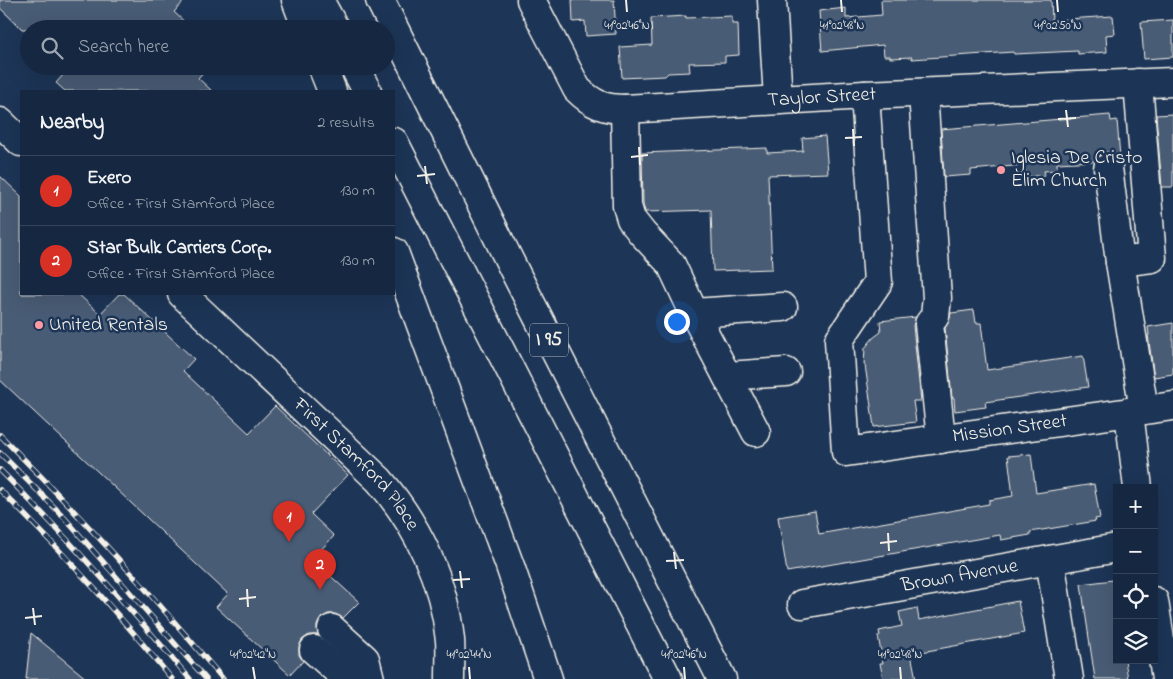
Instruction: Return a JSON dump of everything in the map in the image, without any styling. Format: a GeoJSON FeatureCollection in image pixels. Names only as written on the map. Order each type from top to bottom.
{"type":"FeatureCollection","features":[{"type":"Feature","properties":{"kind":"main road"},"geometry":{"type":"LineString","coordinates":[[296,0],[304,20]]}},
{"type":"Feature","properties":{"kind":"main road"},"geometry":{"type":"LineString","coordinates":[[319,0],[329,20]]}},
{"type":"Feature","properties":{"kind":"main road","name":"I 95"},"geometry":{"type":"LineString","coordinates":[[380,0],[390,20]]}},
{"type":"Feature","properties":{"kind":"main road","name":"Taylor Street"},"geometry":{"type":"LineString","coordinates":[[530,0],[577,89],[587,100],[611,109],[778,99],[1173,82]]}},
{"type":"Feature","properties":{"kind":"main road"},"geometry":{"type":"LineString","coordinates":[[772,0],[778,99]]}},
{"type":"Feature","properties":{"kind":"main road","name":"I 95"},"geometry":{"type":"LineString","coordinates":[[395,30],[508,258],[722,679]]}},
{"type":"Feature","properties":{"kind":"main road"},"geometry":{"type":"LineString","coordinates":[[326,75],[332,90]]}},
{"type":"Feature","properties":{"kind":"main road"},"geometry":{"type":"LineString","coordinates":[[359,75],[366,90]]}},
{"type":"Feature","properties":{"kind":"main road"},"geometry":{"type":"LineString","coordinates":[[1120,262],[1152,258],[1138,84]]}},
{"type":"Feature","properties":{"kind":"main road"},"geometry":{"type":"LineString","coordinates":[[923,93],[937,298],[935,316],[929,324],[941,439]]}},
{"type":"Feature","properties":{"kind":"main road","name":"Mission Street"},"geometry":{"type":"LineString","coordinates":[[865,95],[878,282],[839,340],[846,452],[1173,406]]}},
{"type":"Feature","properties":{"kind":"main road"},"geometry":{"type":"LineString","coordinates":[[625,109],[627,206],[632,219],[642,233],[671,264],[694,313],[756,432]]}},
{"type":"Feature","properties":{"kind":"main road"},"geometry":{"type":"LineString","coordinates":[[0,122],[20,141]]}},
{"type":"Feature","properties":{"kind":"main road","name":"I 95"},"geometry":{"type":"LineString","coordinates":[[395,144],[668,679]]}},
{"type":"Feature","properties":{"kind":"main road"},"geometry":{"type":"LineString","coordinates":[[1108,168],[1137,411],[1138,484]]}},
{"type":"Feature","properties":{"kind":"main road"},"geometry":{"type":"LineString","coordinates":[[395,255],[510,566],[548,679]]}},
{"type":"Feature","properties":{"kind":"main road","name":"First Stamford Place"},"geometry":{"type":"LineString","coordinates":[[183,295],[379,480],[400,507],[423,546],[437,580],[450,641],[450,679]]}},
{"type":"Feature","properties":{"kind":"main road"},"geometry":{"type":"LineString","coordinates":[[694,313],[783,307]]}},
{"type":"Feature","properties":{"kind":"main road"},"geometry":{"type":"LineString","coordinates":[[727,376],[786,372]]}},
{"type":"Feature","properties":{"kind":"main road","name":"Brown Avenue"},"geometry":{"type":"LineString","coordinates":[[802,604],[1113,549]]}},
{"type":"Feature","properties":{"kind":"main road"},"geometry":{"type":"LineString","coordinates":[[1050,560],[1069,679]]}},
{"type":"Feature","properties":{"kind":"main road"},"geometry":{"type":"LineString","coordinates":[[1157,619],[1166,679]]}},
{"type":"Feature","properties":{"kind":"main road"},"geometry":{"type":"LineString","coordinates":[[332,629],[365,659],[370,679]]}},
{"type":"Feature","properties":{"kind":"main road"},"geometry":{"type":"LineString","coordinates":[[314,650],[349,679]]}},
{"type":"Feature","properties":{"kind":"building"},"geometry":{"type":"Polygon","coordinates":[[[0,0],[185,0],[174,12],[182,20],[20,20],[20,27],[0,8],[0,0]]]}},
{"type":"Feature","properties":{"kind":"building"},"geometry":{"type":"Polygon","coordinates":[[[572,0],[614,0],[616,34],[586,36],[585,21],[573,22],[572,0]]]}},
{"type":"Feature","properties":{"kind":"building"},"geometry":{"type":"Polygon","coordinates":[[[881,0],[1051,0],[1052,20],[1113,16],[1115,34],[1106,35],[1107,52],[1078,54],[1078,51],[1014,54],[1013,52],[912,59],[912,57],[890,58],[890,56],[884,56],[883,45],[822,51],[819,11],[846,8],[846,18],[882,15],[881,0]]]}},
{"type":"Feature","properties":{"kind":"building"},"geometry":{"type":"Polygon","coordinates":[[[686,16],[686,18],[732,16],[732,24],[738,24],[739,55],[725,56],[725,62],[689,63],[690,72],[668,73],[665,76],[622,78],[620,47],[652,45],[651,18],[686,16]]]}},
{"type":"Feature","properties":{"kind":"building"},"geometry":{"type":"Polygon","coordinates":[[[1173,20],[1173,57],[1144,59],[1141,22],[1173,20]]]}},
{"type":"Feature","properties":{"kind":"building"},"geometry":{"type":"Polygon","coordinates":[[[63,75],[201,75],[198,78],[211,90],[64,90],[56,83],[63,75]]]}},
{"type":"Feature","properties":{"kind":"building"},"geometry":{"type":"Polygon","coordinates":[[[1173,114],[1173,187],[1162,187],[1156,115],[1173,114]]]}},
{"type":"Feature","properties":{"kind":"building"},"geometry":{"type":"Polygon","coordinates":[[[1110,115],[1111,121],[1117,120],[1120,158],[1107,152],[1099,155],[1095,161],[1057,163],[1057,170],[1044,171],[1045,175],[1027,177],[1024,165],[971,170],[971,175],[944,177],[941,129],[1110,115]]]}},
{"type":"Feature","properties":{"kind":"building"},"geometry":{"type":"Polygon","coordinates":[[[825,136],[828,173],[768,175],[772,269],[713,271],[711,210],[645,212],[643,203],[642,153],[767,148],[767,153],[803,151],[802,138],[825,136]]]}},
{"type":"Feature","properties":{"kind":"building"},"geometry":{"type":"Polygon","coordinates":[[[0,176],[20,195],[20,295],[79,295],[100,314],[118,295],[125,295],[194,359],[183,371],[249,433],[275,406],[348,475],[311,514],[334,536],[312,559],[359,602],[343,618],[335,614],[328,614],[321,618],[317,626],[318,635],[309,635],[302,640],[299,647],[299,655],[303,661],[290,675],[216,607],[228,594],[0,380],[0,176]]]}},
{"type":"Feature","properties":{"kind":"building"},"geometry":{"type":"Polygon","coordinates":[[[974,310],[976,323],[981,323],[987,370],[1083,356],[1088,387],[985,402],[986,407],[955,411],[945,328],[951,313],[974,310]]]}},
{"type":"Feature","properties":{"kind":"building"},"geometry":{"type":"Polygon","coordinates":[[[916,317],[913,326],[921,401],[913,401],[916,422],[874,427],[864,365],[865,348],[881,332],[880,321],[916,317]]]}},
{"type":"Feature","properties":{"kind":"building"},"geometry":{"type":"Polygon","coordinates":[[[1173,323],[1173,374],[1154,377],[1148,327],[1173,323]]]}},
{"type":"Feature","properties":{"kind":"building"},"geometry":{"type":"Polygon","coordinates":[[[1031,454],[1036,493],[1094,484],[1100,518],[1095,519],[1096,521],[1030,532],[1030,535],[1001,540],[1000,535],[787,572],[778,517],[815,511],[819,534],[989,504],[989,500],[1013,496],[1008,456],[1031,454]]]}},
{"type":"Feature","properties":{"kind":"building"},"geometry":{"type":"Polygon","coordinates":[[[1113,580],[1113,664],[1126,664],[1128,679],[1095,679],[1081,584],[1113,580]]]}},
{"type":"Feature","properties":{"kind":"building"},"geometry":{"type":"Polygon","coordinates":[[[1018,601],[1024,633],[911,654],[916,679],[883,679],[880,663],[883,663],[878,636],[880,636],[879,631],[902,626],[899,612],[917,608],[919,620],[1018,601]]]}},
{"type":"Feature","properties":{"kind":"building"},"geometry":{"type":"Polygon","coordinates":[[[31,633],[87,679],[26,679],[31,633]]]}},
{"type":"Feature","properties":{"kind":"railway"},"geometry":{"type":"LineString","coordinates":[[0,435],[114,554],[223,679]]}},
{"type":"Feature","properties":{"kind":"railway"},"geometry":{"type":"LineString","coordinates":[[0,453],[62,515],[206,679]]}},
{"type":"Feature","properties":{"kind":"railway"},"geometry":{"type":"LineString","coordinates":[[0,470],[97,573],[190,679]]}},
{"type":"Feature","properties":{"kind":"railway"},"geometry":{"type":"LineString","coordinates":[[0,490],[89,582],[172,679]]}},
{"type":"Feature","properties":{"kind":"place","name":"Iglesia De Cristo Elim Church"},"geometry":{"type":"Point","coordinates":[1001,170]}},
{"type":"Feature","properties":{"kind":"place","name":"United Rentals"},"geometry":{"type":"Point","coordinates":[39,325]}},
{"type":"Feature","properties":{"kind":"place","name":"Exero"},"geometry":{"type":"Point","coordinates":[289,542]}},
{"type":"Feature","properties":{"kind":"place","name":"Star Bulk Carriers Corp."},"geometry":{"type":"Point","coordinates":[320,590]}}]}
